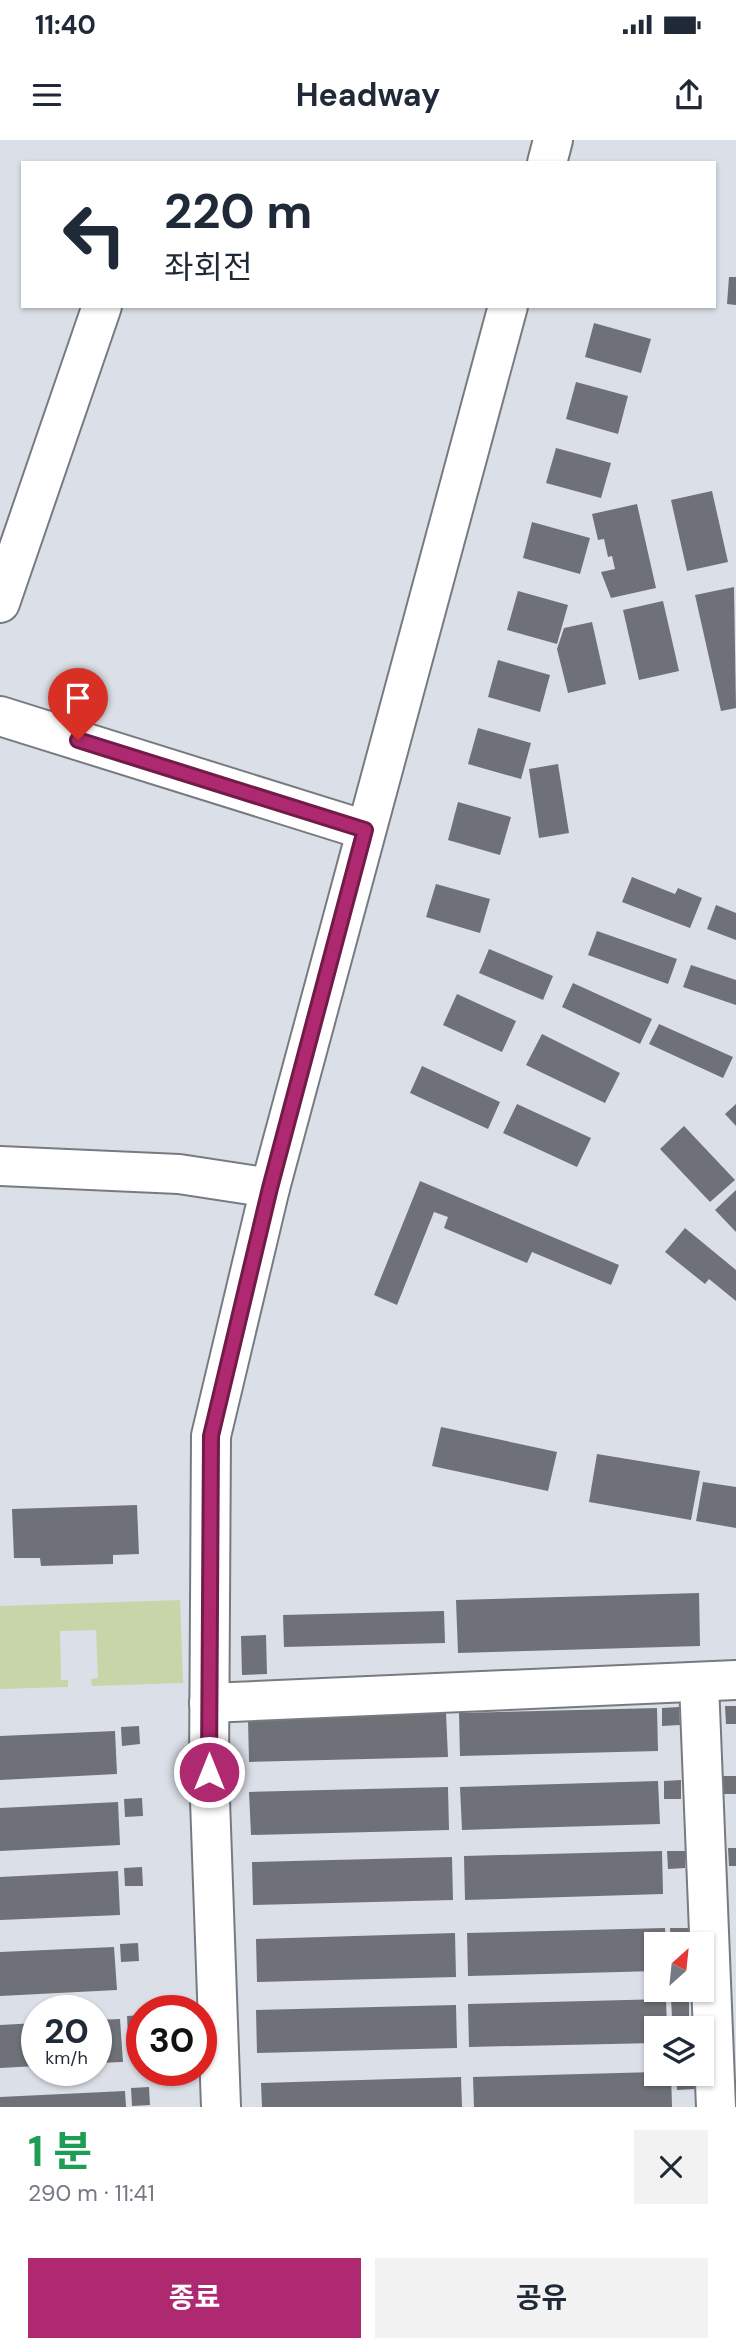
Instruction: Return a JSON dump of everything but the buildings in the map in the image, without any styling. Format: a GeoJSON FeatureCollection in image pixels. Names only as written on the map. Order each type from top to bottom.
{"type":"FeatureCollection","features":[{"type":"Feature","properties":{"kind":"street"},"geometry":{"type":"LineString","coordinates":[[548,161],[553,140]]}},
{"type":"Feature","properties":{"kind":"street"},"geometry":{"type":"LineString","coordinates":[[0,603],[101,308]]}},
{"type":"Feature","properties":{"kind":"street"},"geometry":{"type":"LineString","coordinates":[[221,2107],[209,1772],[211,1436],[270,1188],[507,308]]}},
{"type":"Feature","properties":{"kind":"street"},"geometry":{"type":"LineString","coordinates":[[0,716],[365,830]]}},
{"type":"Feature","properties":{"kind":"street"},"geometry":{"type":"LineString","coordinates":[[0,1166],[179,1174],[270,1188]]}},
{"type":"Feature","properties":{"kind":"street"},"geometry":{"type":"LineString","coordinates":[[209,1703],[699,1683],[736,1679]]}},
{"type":"Feature","properties":{"kind":"street"},"geometry":{"type":"LineString","coordinates":[[699,1683],[716,2107]]}},
{"type":"Feature","properties":{"kind":"green space"},"geometry":{"type":"Polygon","coordinates":[[[180,1600],[183,1683],[92,1686],[91,1679],[98,1678],[96,1630],[60,1631],[61,1680],[68,1680],[68,1687],[0,1689],[0,1606],[180,1600]]]}},
{"type":"Feature","properties":{"kind":"route"},"geometry":{"type":"LineString","coordinates":[[78,740],[365,830],[270,1188],[211,1436],[209,1772]]}}]}
